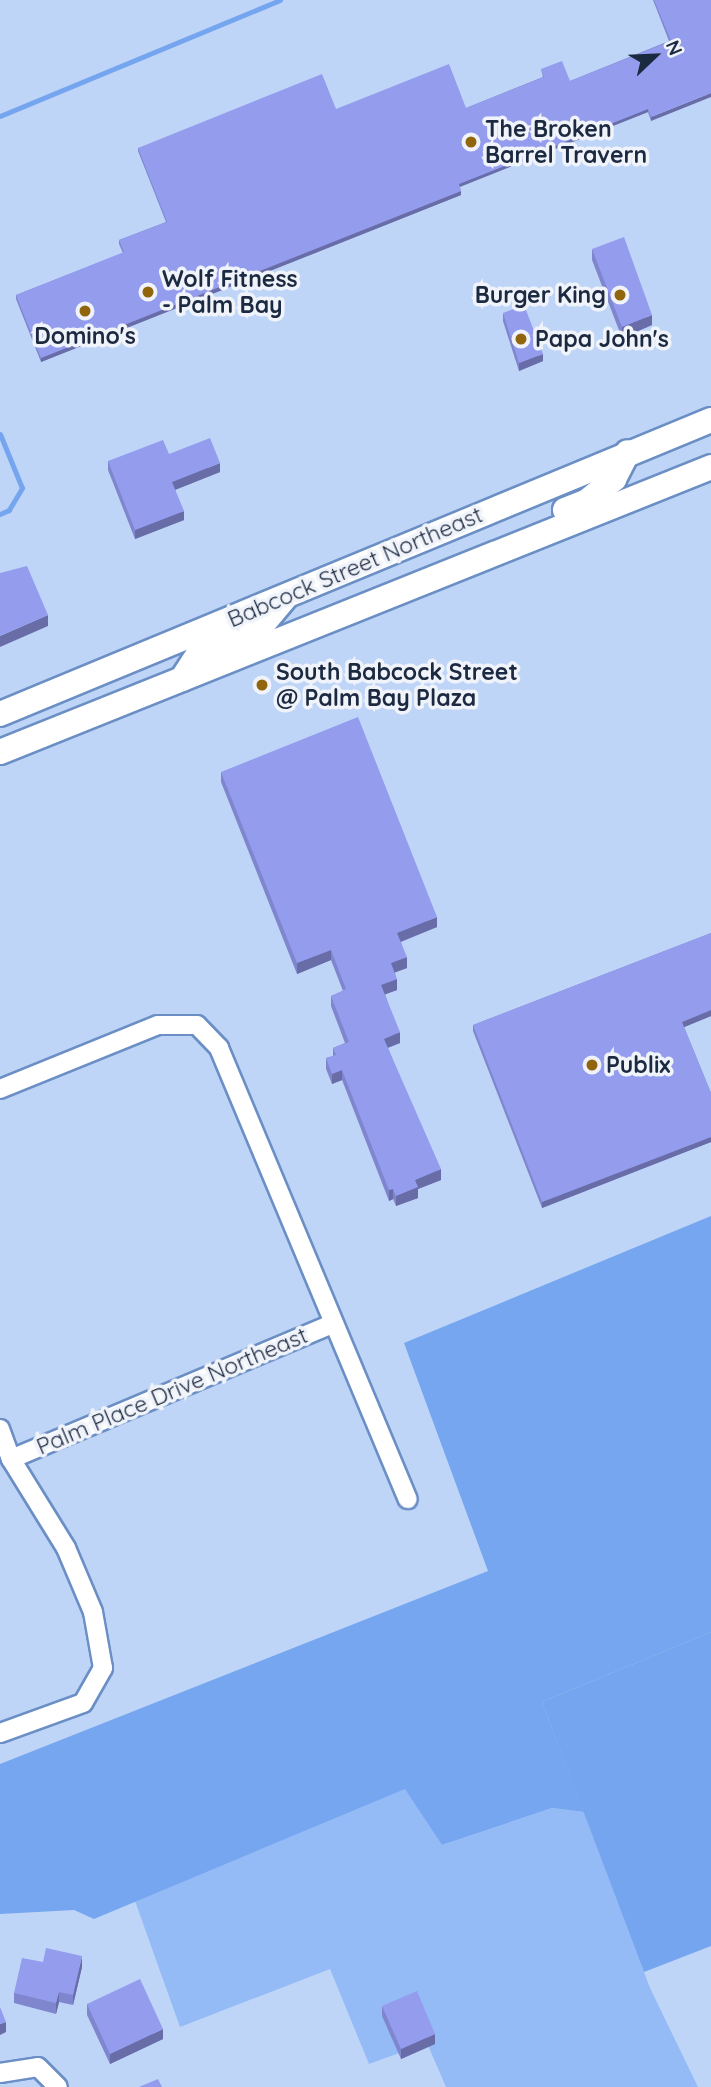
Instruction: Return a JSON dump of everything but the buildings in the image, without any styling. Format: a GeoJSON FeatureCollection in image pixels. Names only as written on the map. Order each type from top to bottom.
{"type":"FeatureCollection","features":[{"type":"Feature","properties":{"kind":"main road","name":"Babcock Street Northeast"},"geometry":{"type":"LineString","coordinates":[[0,714],[628,452],[711,420]]}},
{"type":"Feature","properties":{"kind":"main road"},"geometry":{"type":"LineString","coordinates":[[477,561],[518,530],[587,501],[614,479],[628,452]]}},
{"type":"Feature","properties":{"kind":"main road","name":"Babcock Street Northeast"},"geometry":{"type":"LineString","coordinates":[[0,752],[711,467]]}},
{"type":"Feature","properties":{"kind":"main road"},"geometry":{"type":"LineString","coordinates":[[182,679],[199,653],[263,624],[288,595]]}},
{"type":"Feature","properties":{"kind":"main road"},"geometry":{"type":"LineString","coordinates":[[82,720],[139,685],[152,652]]}},
{"type":"Feature","properties":{"kind":"street","name":"Palm Place Drive Northeast"},"geometry":{"type":"LineString","coordinates":[[0,1089],[158,1025],[197,1025],[219,1048],[408,1499]]}},
{"type":"Feature","properties":{"kind":"street","name":"Palm Place Drive Northeast"},"geometry":{"type":"LineString","coordinates":[[11,1459],[334,1322]]}},
{"type":"Feature","properties":{"kind":"street","name":"Palm Place Drive Northeast"},"geometry":{"type":"LineString","coordinates":[[0,1429],[11,1459],[70,1559],[93,1612],[103,1668],[83,1703],[0,1733]]}},
{"type":"Feature","properties":{"kind":"street"},"geometry":{"type":"LineString","coordinates":[[0,2073],[38,2067],[58,2087]]}},
{"type":"Feature","properties":{"kind":"shaded area"},"geometry":{"type":"Polygon","coordinates":[[[711,1216],[711,1632],[542,1702],[584,1812],[552,1808],[442,1845],[405,1789],[94,1919],[74,1910],[0,1914],[0,1764],[488,1571],[404,1343],[711,1216]]]}},
{"type":"Feature","properties":{"kind":"shaded area"},"geometry":{"type":"Polygon","coordinates":[[[711,1632],[711,1946],[644,1972],[542,1702],[711,1632]]]}},
{"type":"Feature","properties":{"kind":"shaded area"},"geometry":{"type":"Polygon","coordinates":[[[406,1788],[442,1845],[552,1808],[584,1812],[650,1988],[698,2087],[446,2087],[427,2043],[369,2064],[330,1969],[180,2027],[135,1901],[406,1788]]]}},
{"type":"Feature","properties":{"kind":"waterway"},"geometry":{"type":"LineString","coordinates":[[0,116],[280,0]]}},
{"type":"Feature","properties":{"kind":"waterway"},"geometry":{"type":"LineString","coordinates":[[0,434],[22,488],[9,510],[0,514]]}},
{"type":"Feature","properties":{"kind":"place","name":"The Broken Barrel Travern"},"geometry":{"type":"Point","coordinates":[471,142]}},
{"type":"Feature","properties":{"kind":"place","name":"Wolf Fitness - Palm Bay"},"geometry":{"type":"Point","coordinates":[148,292]}},
{"type":"Feature","properties":{"kind":"place","name":"Burger King"},"geometry":{"type":"Point","coordinates":[620,295]}},
{"type":"Feature","properties":{"kind":"place","name":"Domino's"},"geometry":{"type":"Point","coordinates":[85,311]}},
{"type":"Feature","properties":{"kind":"place","name":"Papa John's"},"geometry":{"type":"Point","coordinates":[521,339]}},
{"type":"Feature","properties":{"kind":"place","name":"South Babcock Street @ Palm Bay Plaza"},"geometry":{"type":"Point","coordinates":[262,685]}},
{"type":"Feature","properties":{"kind":"place","name":"Publix"},"geometry":{"type":"Point","coordinates":[592,1065]}}]}
